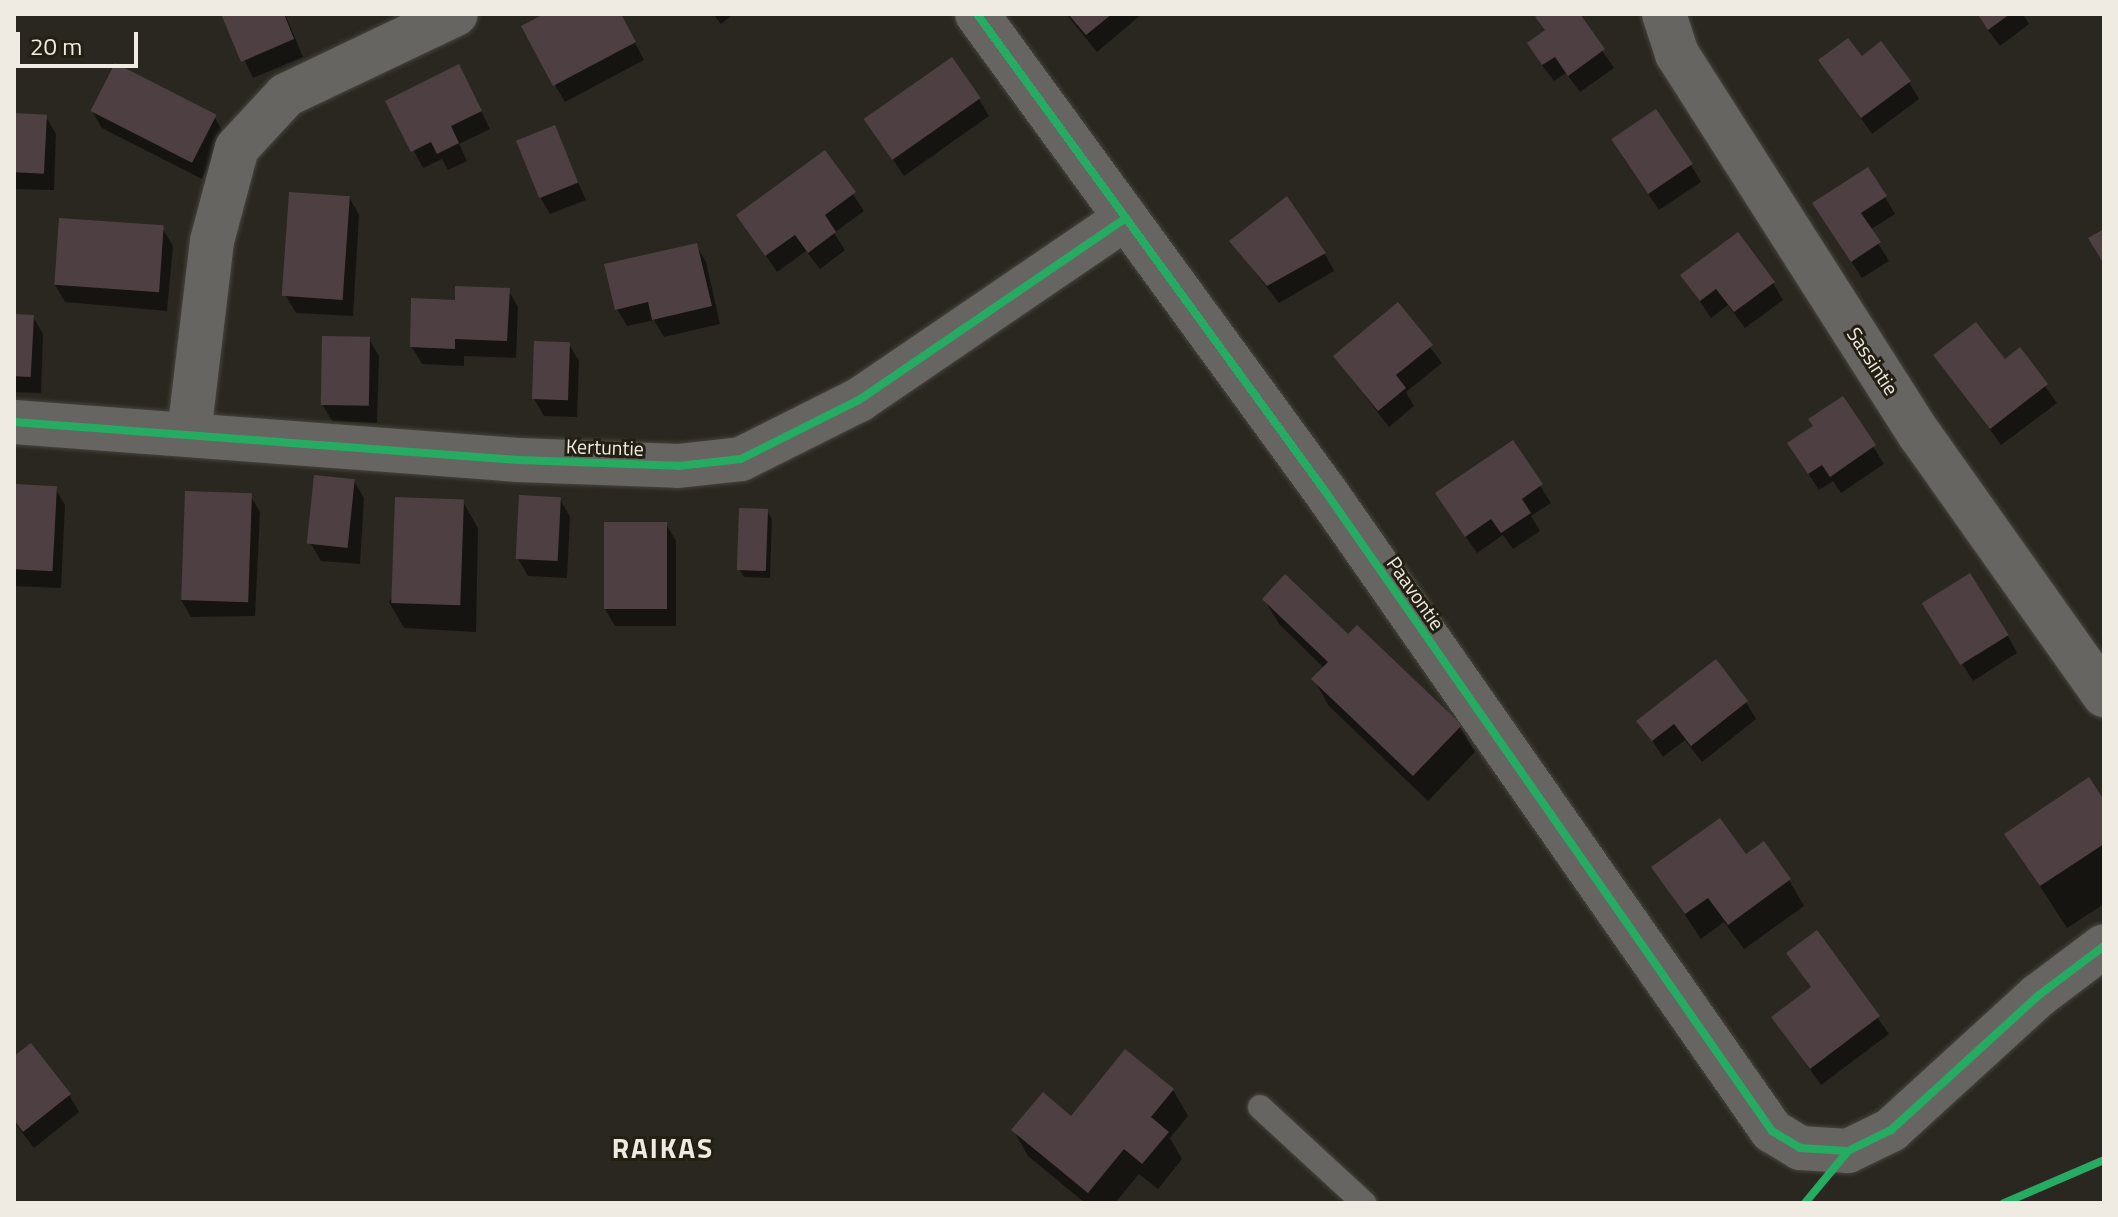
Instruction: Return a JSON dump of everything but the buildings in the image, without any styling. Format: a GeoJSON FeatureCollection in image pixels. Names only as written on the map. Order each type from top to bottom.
{"type":"FeatureCollection","features":[{"type":"Feature","properties":{"kind":"street"},"geometry":{"type":"LineString","coordinates":[[189,434],[212,241],[237,148],[286,95],[456,14]]}},
{"type":"Feature","properties":{"kind":"street","name":"Paavontie"},"geometry":{"type":"LineString","coordinates":[[977,14],[1334,504],[1772,1131],[1800,1148],[1848,1151],[1891,1130],[1928,1100],[2039,995],[2104,946]]}},
{"type":"Feature","properties":{"kind":"street","name":"Sassintie"},"geometry":{"type":"LineString","coordinates":[[1664,14],[1677,54],[1862,344],[2104,695]]}},
{"type":"Feature","properties":{"kind":"street","name":"Kertuntie"},"geometry":{"type":"LineString","coordinates":[[14,422],[518,460],[678,466],[741,459],[859,400],[1126,218]]}},
{"type":"Feature","properties":{"kind":"lane"},"geometry":{"type":"LineString","coordinates":[[1260,1107],[1364,1203]]}},
{"type":"Feature","properties":{"kind":"cycle path"},"geometry":{"type":"LineString","coordinates":[[977,14],[1325,491],[1772,1131],[1800,1148],[1848,1151]]}},
{"type":"Feature","properties":{"kind":"cycle path"},"geometry":{"type":"LineString","coordinates":[[14,422],[518,460],[678,466],[741,459],[859,400],[1126,218]]}},
{"type":"Feature","properties":{"kind":"cycle path"},"geometry":{"type":"LineString","coordinates":[[1805,1203],[1848,1151],[1891,1130],[2039,995],[2104,946]]}},
{"type":"Feature","properties":{"kind":"cycle path"},"geometry":{"type":"LineString","coordinates":[[2004,1203],[2104,1160]]}},
{"type":"Feature","properties":{"kind":"district","name":"RAIKAS"},"geometry":{"type":"Point","coordinates":[663,1148]}}]}
